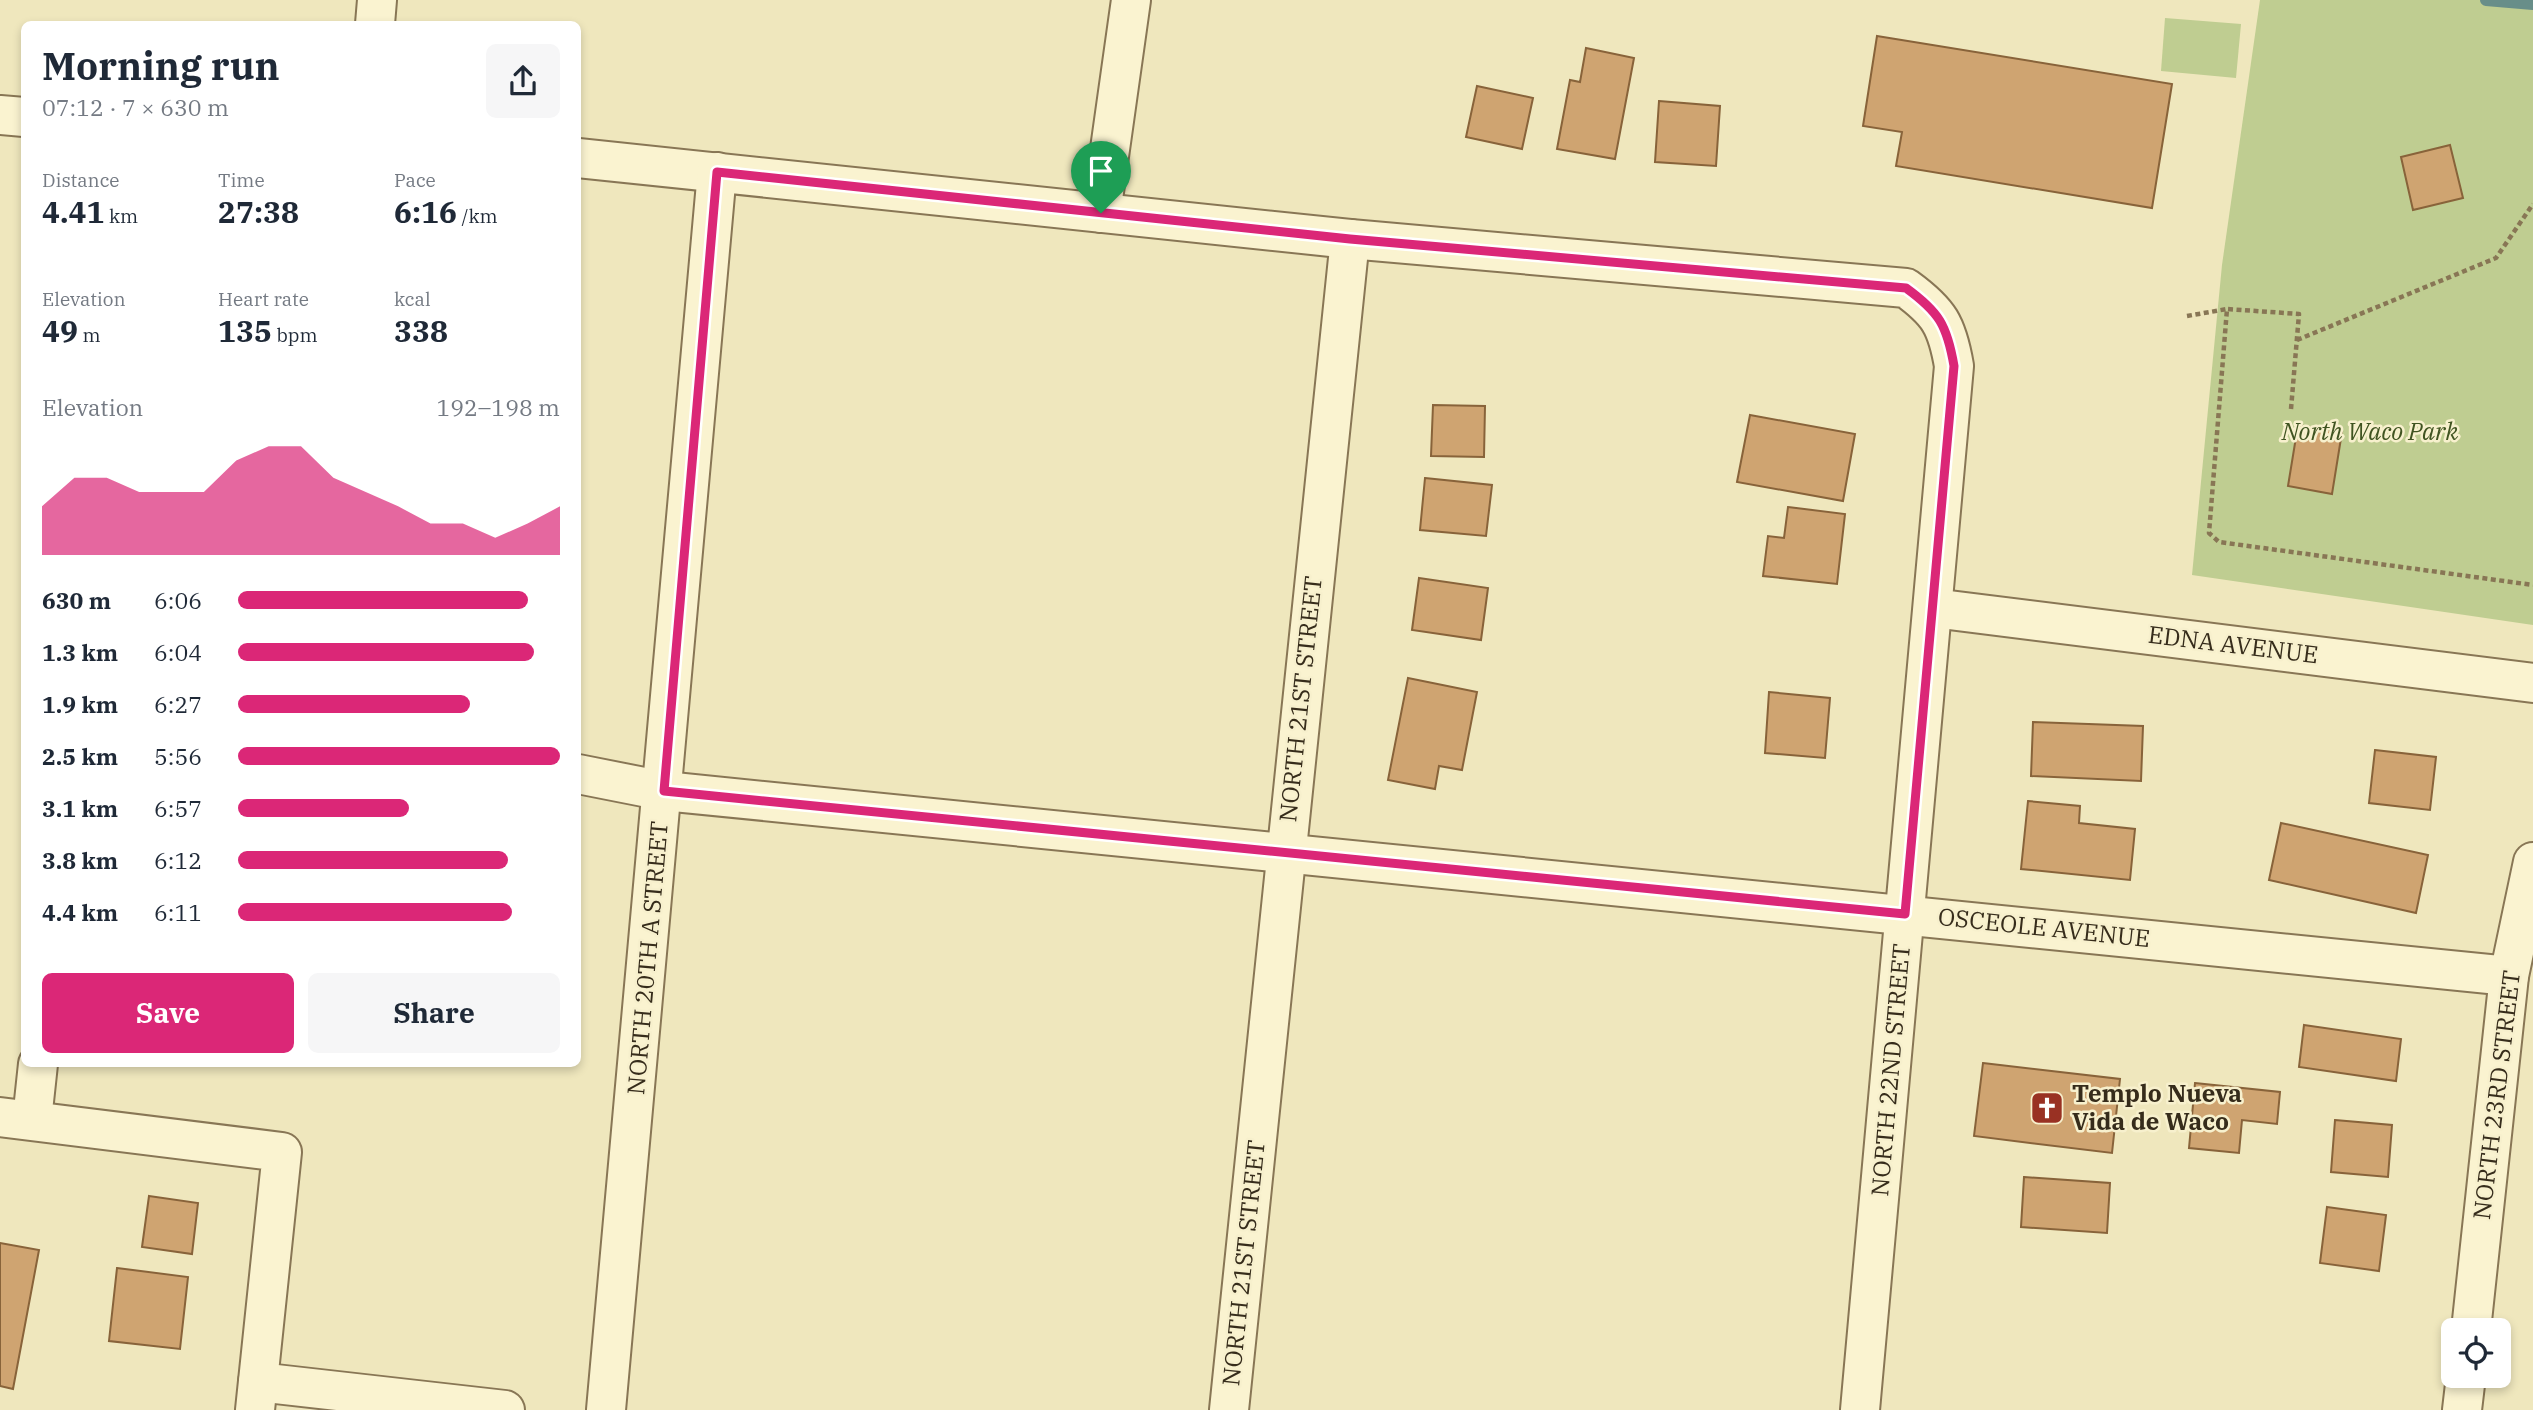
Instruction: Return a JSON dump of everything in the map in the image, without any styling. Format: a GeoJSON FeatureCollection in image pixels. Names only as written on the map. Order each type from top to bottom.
{"type":"FeatureCollection","features":[{"type":"Feature","properties":{"kind":"street"},"geometry":{"type":"LineString","coordinates":[[375,21],[377,0]]}},
{"type":"Feature","properties":{"kind":"street"},"geometry":{"type":"LineString","coordinates":[[1101,213],[1131,0]]}},
{"type":"Feature","properties":{"kind":"street"},"geometry":{"type":"LineString","coordinates":[[0,116],[21,117]]}},
{"type":"Feature","properties":{"kind":"street"},"geometry":{"type":"LineString","coordinates":[[581,158],[1350,239]]}},
{"type":"Feature","properties":{"kind":"street","name":"NORTH 20TH A STREET"},"geometry":{"type":"LineString","coordinates":[[606,1410],[664,791],[717,172]]}},
{"type":"Feature","properties":{"kind":"street","name":"NORTH 22ND STREET"},"geometry":{"type":"LineString","coordinates":[[1350,239],[1906,288],[1932,307],[1944,326],[1954,366],[1860,1410]]}},
{"type":"Feature","properties":{"kind":"street","name":"NORTH 21ST STREET"},"geometry":{"type":"LineString","coordinates":[[1229,1410],[1350,239]]}},
{"type":"Feature","properties":{"kind":"street","name":"EDNA AVENUE"},"geometry":{"type":"LineString","coordinates":[[1933,608],[2533,683]]}},
{"type":"Feature","properties":{"kind":"street","name":"OSCEOLE AVENUE"},"geometry":{"type":"LineString","coordinates":[[581,775],[664,791],[2509,976]]}},
{"type":"Feature","properties":{"kind":"street","name":"NORTH 23RD STREET"},"geometry":{"type":"LineString","coordinates":[[2472,1318],[2509,976],[2533,862]]}},
{"type":"Feature","properties":{"kind":"street"},"geometry":{"type":"LineString","coordinates":[[37,1067],[16,1119],[282,1152],[257,1396],[505,1410]]}},
{"type":"Feature","properties":{"kind":"street"},"geometry":{"type":"LineString","coordinates":[[2462,1410],[2465,1388]]}},
{"type":"Feature","properties":{"kind":"path"},"geometry":{"type":"LineString","coordinates":[[2297,340],[2496,258],[2533,204]]}},
{"type":"Feature","properties":{"kind":"path"},"geometry":{"type":"LineString","coordinates":[[2227,309],[2209,533],[2219,542],[2533,585]]}},
{"type":"Feature","properties":{"kind":"path"},"geometry":{"type":"LineString","coordinates":[[2187,316],[2227,309],[2299,314],[2291,409]]}},
{"type":"Feature","properties":{"kind":"green space","name":"North Waco Park"},"geometry":{"type":"Polygon","coordinates":[[[2260,0],[2533,0],[2533,625],[2192,575],[2222,265],[2260,0]]]}},
{"type":"Feature","properties":{"kind":"green space"},"geometry":{"type":"Polygon","coordinates":[[[2165,18],[2241,24],[2236,78],[2161,71],[2165,18]]]}},
{"type":"Feature","properties":{"kind":"building"},"geometry":{"type":"Polygon","coordinates":[[[1877,36],[2172,84],[2152,208],[1896,166],[1902,132],[1863,126],[1877,36]]]}},
{"type":"Feature","properties":{"kind":"building"},"geometry":{"type":"Polygon","coordinates":[[[1586,48],[1634,58],[1615,159],[1557,149],[1570,80],[1580,82],[1586,48]]]}},
{"type":"Feature","properties":{"kind":"building"},"geometry":{"type":"Polygon","coordinates":[[[1477,86],[1533,98],[1522,149],[1466,137],[1477,86]]]}},
{"type":"Feature","properties":{"kind":"building"},"geometry":{"type":"Polygon","coordinates":[[[1659,101],[1720,106],[1716,166],[1655,162],[1659,101]]]}},
{"type":"Feature","properties":{"kind":"building"},"geometry":{"type":"Polygon","coordinates":[[[2450,145],[2463,198],[2413,210],[2401,157],[2450,145]]]}},
{"type":"Feature","properties":{"kind":"building"},"geometry":{"type":"Polygon","coordinates":[[[1433,405],[1485,406],[1484,457],[1431,456],[1433,405]]]}},
{"type":"Feature","properties":{"kind":"building"},"geometry":{"type":"Polygon","coordinates":[[[1750,415],[1855,434],[1843,501],[1737,482],[1750,415]]]}},
{"type":"Feature","properties":{"kind":"building"},"geometry":{"type":"Polygon","coordinates":[[[2298,425],[2342,432],[2332,494],[2288,486],[2298,425]]]}},
{"type":"Feature","properties":{"kind":"building"},"geometry":{"type":"Polygon","coordinates":[[[1425,478],[1492,485],[1486,536],[1420,530],[1425,478]]]}},
{"type":"Feature","properties":{"kind":"building"},"geometry":{"type":"Polygon","coordinates":[[[1788,507],[1845,514],[1837,584],[1763,576],[1768,536],[1784,538],[1788,507]]]}},
{"type":"Feature","properties":{"kind":"building"},"geometry":{"type":"Polygon","coordinates":[[[1419,578],[1488,588],[1481,640],[1412,630],[1419,578]]]}},
{"type":"Feature","properties":{"kind":"building"},"geometry":{"type":"Polygon","coordinates":[[[1408,678],[1477,692],[1462,770],[1439,766],[1435,789],[1388,780],[1408,678]]]}},
{"type":"Feature","properties":{"kind":"building"},"geometry":{"type":"Polygon","coordinates":[[[1769,692],[1830,698],[1825,758],[1765,753],[1769,692]]]}},
{"type":"Feature","properties":{"kind":"building"},"geometry":{"type":"Polygon","coordinates":[[[2033,722],[2143,726],[2141,781],[2031,776],[2033,722]]]}},
{"type":"Feature","properties":{"kind":"building"},"geometry":{"type":"Polygon","coordinates":[[[2375,750],[2436,757],[2430,810],[2369,803],[2375,750]]]}},
{"type":"Feature","properties":{"kind":"building"},"geometry":{"type":"Polygon","coordinates":[[[2028,801],[2080,806],[2079,823],[2135,829],[2130,880],[2021,869],[2028,801]]]}},
{"type":"Feature","properties":{"kind":"building"},"geometry":{"type":"Polygon","coordinates":[[[2281,823],[2428,855],[2416,913],[2269,880],[2281,823]]]}},
{"type":"Feature","properties":{"kind":"building"},"geometry":{"type":"Polygon","coordinates":[[[2304,1025],[2401,1039],[2396,1081],[2299,1067],[2304,1025]]]}},
{"type":"Feature","properties":{"kind":"building","name":"Templo Nueva Vida de Waco"},"geometry":{"type":"Polygon","coordinates":[[[1983,1063],[2120,1079],[2112,1153],[1974,1136],[1983,1063]]]}},
{"type":"Feature","properties":{"kind":"building"},"geometry":{"type":"Polygon","coordinates":[[[2195,1083],[2280,1092],[2277,1124],[2242,1120],[2239,1153],[2189,1148],[2195,1083]]]}},
{"type":"Feature","properties":{"kind":"building"},"geometry":{"type":"Polygon","coordinates":[[[2335,1120],[2392,1125],[2388,1177],[2331,1172],[2335,1120]]]}},
{"type":"Feature","properties":{"kind":"building"},"geometry":{"type":"Polygon","coordinates":[[[2024,1177],[2110,1183],[2107,1233],[2021,1227],[2024,1177]]]}},
{"type":"Feature","properties":{"kind":"building"},"geometry":{"type":"Polygon","coordinates":[[[149,1196],[198,1203],[192,1254],[142,1247],[149,1196]]]}},
{"type":"Feature","properties":{"kind":"building"},"geometry":{"type":"Polygon","coordinates":[[[2327,1207],[2386,1215],[2379,1271],[2320,1263],[2327,1207]]]}},
{"type":"Feature","properties":{"kind":"building"},"geometry":{"type":"Polygon","coordinates":[[[0,1243],[39,1250],[13,1389],[0,1386],[0,1243]]]}},
{"type":"Feature","properties":{"kind":"building"},"geometry":{"type":"Polygon","coordinates":[[[117,1268],[188,1277],[180,1349],[109,1341],[117,1268]]]}},
{"type":"Feature","properties":{"kind":"waterway"},"geometry":{"type":"LineString","coordinates":[[2486,0],[2533,4]]}},
{"type":"Feature","properties":{"kind":"place","name":"Templo Nueva Vida de Waco"},"geometry":{"type":"Point","coordinates":[2047,1108]}},
{"type":"Feature","properties":{"kind":"route"},"geometry":{"type":"LineString","coordinates":[[717,172],[1101,213],[1350,239],[1906,288],[1932,307],[1949,338],[1954,366],[1905,914],[664,791],[717,172]]}}]}
